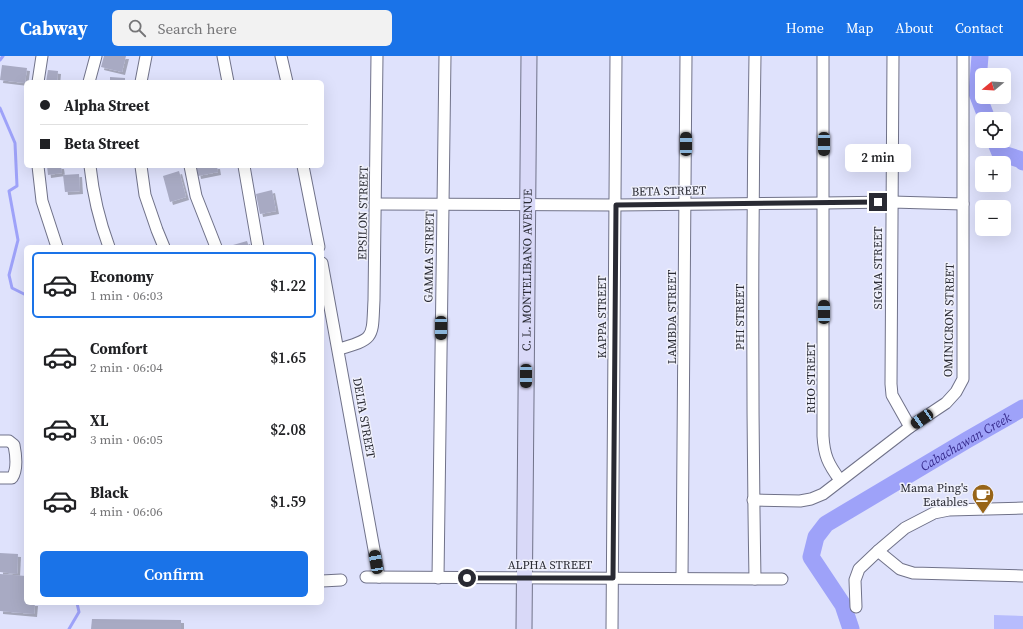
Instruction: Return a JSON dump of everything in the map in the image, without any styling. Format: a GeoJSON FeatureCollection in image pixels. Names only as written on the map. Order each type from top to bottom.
{"type":"FeatureCollection","features":[{"type":"Feature","properties":{"kind":"street"},"geometry":{"type":"LineString","coordinates":[[38,80],[42,56]]}},
{"type":"Feature","properties":{"kind":"street"},"geometry":{"type":"LineString","coordinates":[[90,80],[96,56]]}},
{"type":"Feature","properties":{"kind":"street"},"geometry":{"type":"LineString","coordinates":[[141,80],[146,56]]}},
{"type":"Feature","properties":{"kind":"street"},"geometry":{"type":"LineString","coordinates":[[223,56],[228,80]]}},
{"type":"Feature","properties":{"kind":"street"},"geometry":{"type":"LineString","coordinates":[[281,56],[286,80]]}},
{"type":"Feature","properties":{"kind":"street","name":"EPSILON STREET"},"geometry":{"type":"LineString","coordinates":[[339,349],[361,343],[368,338],[373,328],[377,56]]}},
{"type":"Feature","properties":{"kind":"street","name":"GAMMA STREET"},"geometry":{"type":"LineString","coordinates":[[438,578],[445,56]]}},
{"type":"Feature","properties":{"kind":"street","name":"C. L. MONTELIBANO AVENUE"},"geometry":{"type":"LineString","coordinates":[[524,629],[529,56]]}},
{"type":"Feature","properties":{"kind":"street","name":"KAPPA STREET"},"geometry":{"type":"LineString","coordinates":[[612,629],[616,56]]}},
{"type":"Feature","properties":{"kind":"street","name":"LAMBDA STREET"},"geometry":{"type":"LineString","coordinates":[[682,578],[686,56]]}},
{"type":"Feature","properties":{"kind":"street","name":"PHI STREET"},"geometry":{"type":"LineString","coordinates":[[755,56],[753,203],[753,500],[755,579]]}},
{"type":"Feature","properties":{"kind":"street","name":"RHO STREET"},"geometry":{"type":"LineString","coordinates":[[823,56],[823,436],[827,460],[840,480]]}},
{"type":"Feature","properties":{"kind":"street","name":"SIGMA STREET"},"geometry":{"type":"LineString","coordinates":[[893,56],[891,384],[892,395],[910,427]]}},
{"type":"Feature","properties":{"kind":"street","name":"OMINICRON STREET"},"geometry":{"type":"LineString","coordinates":[[753,500],[800,501],[811,499],[822,494],[910,427],[946,403],[956,392],[963,379],[963,56]]}},
{"type":"Feature","properties":{"kind":"street"},"geometry":{"type":"LineString","coordinates":[[38,168],[42,201],[56,245]]}},
{"type":"Feature","properties":{"kind":"street"},"geometry":{"type":"LineString","coordinates":[[90,168],[92,190],[107,245]]}},
{"type":"Feature","properties":{"kind":"street"},"geometry":{"type":"LineString","coordinates":[[142,168],[145,195],[156,230],[163,245]]}},
{"type":"Feature","properties":{"kind":"street"},"geometry":{"type":"LineString","coordinates":[[190,168],[196,196],[215,245]]}},
{"type":"Feature","properties":{"kind":"street"},"geometry":{"type":"LineString","coordinates":[[244,168],[258,245]]}},
{"type":"Feature","properties":{"kind":"street"},"geometry":{"type":"LineString","coordinates":[[303,168],[319,245]]}},
{"type":"Feature","properties":{"kind":"street","name":"BETA STREET"},"geometry":{"type":"LineString","coordinates":[[376,204],[442,203],[616,205],[686,203],[892,202],[963,204]]}},
{"type":"Feature","properties":{"kind":"street","name":"DELTA STREET"},"geometry":{"type":"LineString","coordinates":[[324,273],[339,349],[379,577]]}},
{"type":"Feature","properties":{"kind":"street"},"geometry":{"type":"LineString","coordinates":[[0,441],[9,441],[14,445],[16,461],[15,474],[12,478],[0,478]]}},
{"type":"Feature","properties":{"kind":"street"},"geometry":{"type":"LineString","coordinates":[[856,607],[855,585],[856,574],[859,569],[905,528],[934,513],[949,510],[1023,508]]}},
{"type":"Feature","properties":{"kind":"street"},"geometry":{"type":"LineString","coordinates":[[878,551],[900,569],[913,573],[1023,576]]}},
{"type":"Feature","properties":{"kind":"street","name":"ALPHA STREET"},"geometry":{"type":"LineString","coordinates":[[366,577],[782,578]]}},
{"type":"Feature","properties":{"kind":"street"},"geometry":{"type":"LineString","coordinates":[[324,581],[341,580]]}},
{"type":"Feature","properties":{"kind":"shaded area"},"geometry":{"type":"Polygon","coordinates":[[[994,615],[1023,616],[1023,629],[994,629],[994,615]]]}},
{"type":"Feature","properties":{"kind":"building"},"geometry":{"type":"Polygon","coordinates":[[[104,56],[126,56],[122,72],[101,67],[104,56]]]}},
{"type":"Feature","properties":{"kind":"building"},"geometry":{"type":"Polygon","coordinates":[[[2,65],[27,68],[24,83],[0,80],[2,65]]]}},
{"type":"Feature","properties":{"kind":"building"},"geometry":{"type":"Polygon","coordinates":[[[48,70],[58,71],[57,80],[46,80],[48,70]]]}},
{"type":"Feature","properties":{"kind":"building"},"geometry":{"type":"Polygon","coordinates":[[[110,77],[125,78],[125,80],[110,80],[110,77]]]}},
{"type":"Feature","properties":{"kind":"building"},"geometry":{"type":"Polygon","coordinates":[[[47,168],[61,168],[62,173],[48,175],[47,168]]]}},
{"type":"Feature","properties":{"kind":"building"},"geometry":{"type":"Polygon","coordinates":[[[196,168],[217,168],[218,172],[198,176],[196,168]]]}},
{"type":"Feature","properties":{"kind":"building"},"geometry":{"type":"Polygon","coordinates":[[[179,171],[186,197],[170,202],[163,176],[179,171]]]}},
{"type":"Feature","properties":{"kind":"building"},"geometry":{"type":"Polygon","coordinates":[[[79,174],[80,191],[65,192],[63,175],[79,174]]]}},
{"type":"Feature","properties":{"kind":"building"},"geometry":{"type":"Polygon","coordinates":[[[272,190],[276,211],[260,214],[256,194],[272,190]]]}},
{"type":"Feature","properties":{"kind":"building"},"geometry":{"type":"Polygon","coordinates":[[[247,241],[248,245],[233,245],[247,241]]]}},
{"type":"Feature","properties":{"kind":"building"},"geometry":{"type":"Polygon","coordinates":[[[0,553],[18,554],[17,574],[0,572],[0,553]]]}},
{"type":"Feature","properties":{"kind":"building"},"geometry":{"type":"Polygon","coordinates":[[[0,574],[24,576],[24,605],[35,605],[34,614],[0,611],[0,574]]]}},
{"type":"Feature","properties":{"kind":"building"},"geometry":{"type":"Polygon","coordinates":[[[92,619],[181,620],[181,629],[91,629],[92,619]]]}},
{"type":"Feature","properties":{"kind":"waterway"},"geometry":{"type":"LineString","coordinates":[[0,60],[3,56]]}},
{"type":"Feature","properties":{"kind":"waterway","name":"Cabachawan Creek"},"geometry":{"type":"LineString","coordinates":[[980,56],[977,93],[984,112]]}},
{"type":"Feature","properties":{"kind":"waterway"},"geometry":{"type":"LineString","coordinates":[[0,108],[15,143],[17,186],[9,191],[18,240],[9,275],[12,288],[24,294]]}},
{"type":"Feature","properties":{"kind":"waterway","name":"Cabachawan Creek"},"geometry":{"type":"LineString","coordinates":[[998,148],[1000,153],[1022,160],[1023,162]]}},
{"type":"Feature","properties":{"kind":"waterway","name":"Cabachawan Creek"},"geometry":{"type":"LineString","coordinates":[[851,629],[843,605],[811,557],[816,537],[826,524],[1023,408]]}},
{"type":"Feature","properties":{"kind":"waterway"},"geometry":{"type":"LineString","coordinates":[[69,629],[79,612],[77,605]]}},
{"type":"Feature","properties":{"kind":"place","name":"Mama Ping's Eatables"},"geometry":{"type":"Point","coordinates":[983,514]}},
{"type":"Feature","properties":{"kind":"route"},"geometry":{"type":"LineString","coordinates":[[467,578],[613,578],[616,205],[878,202]]}}]}
